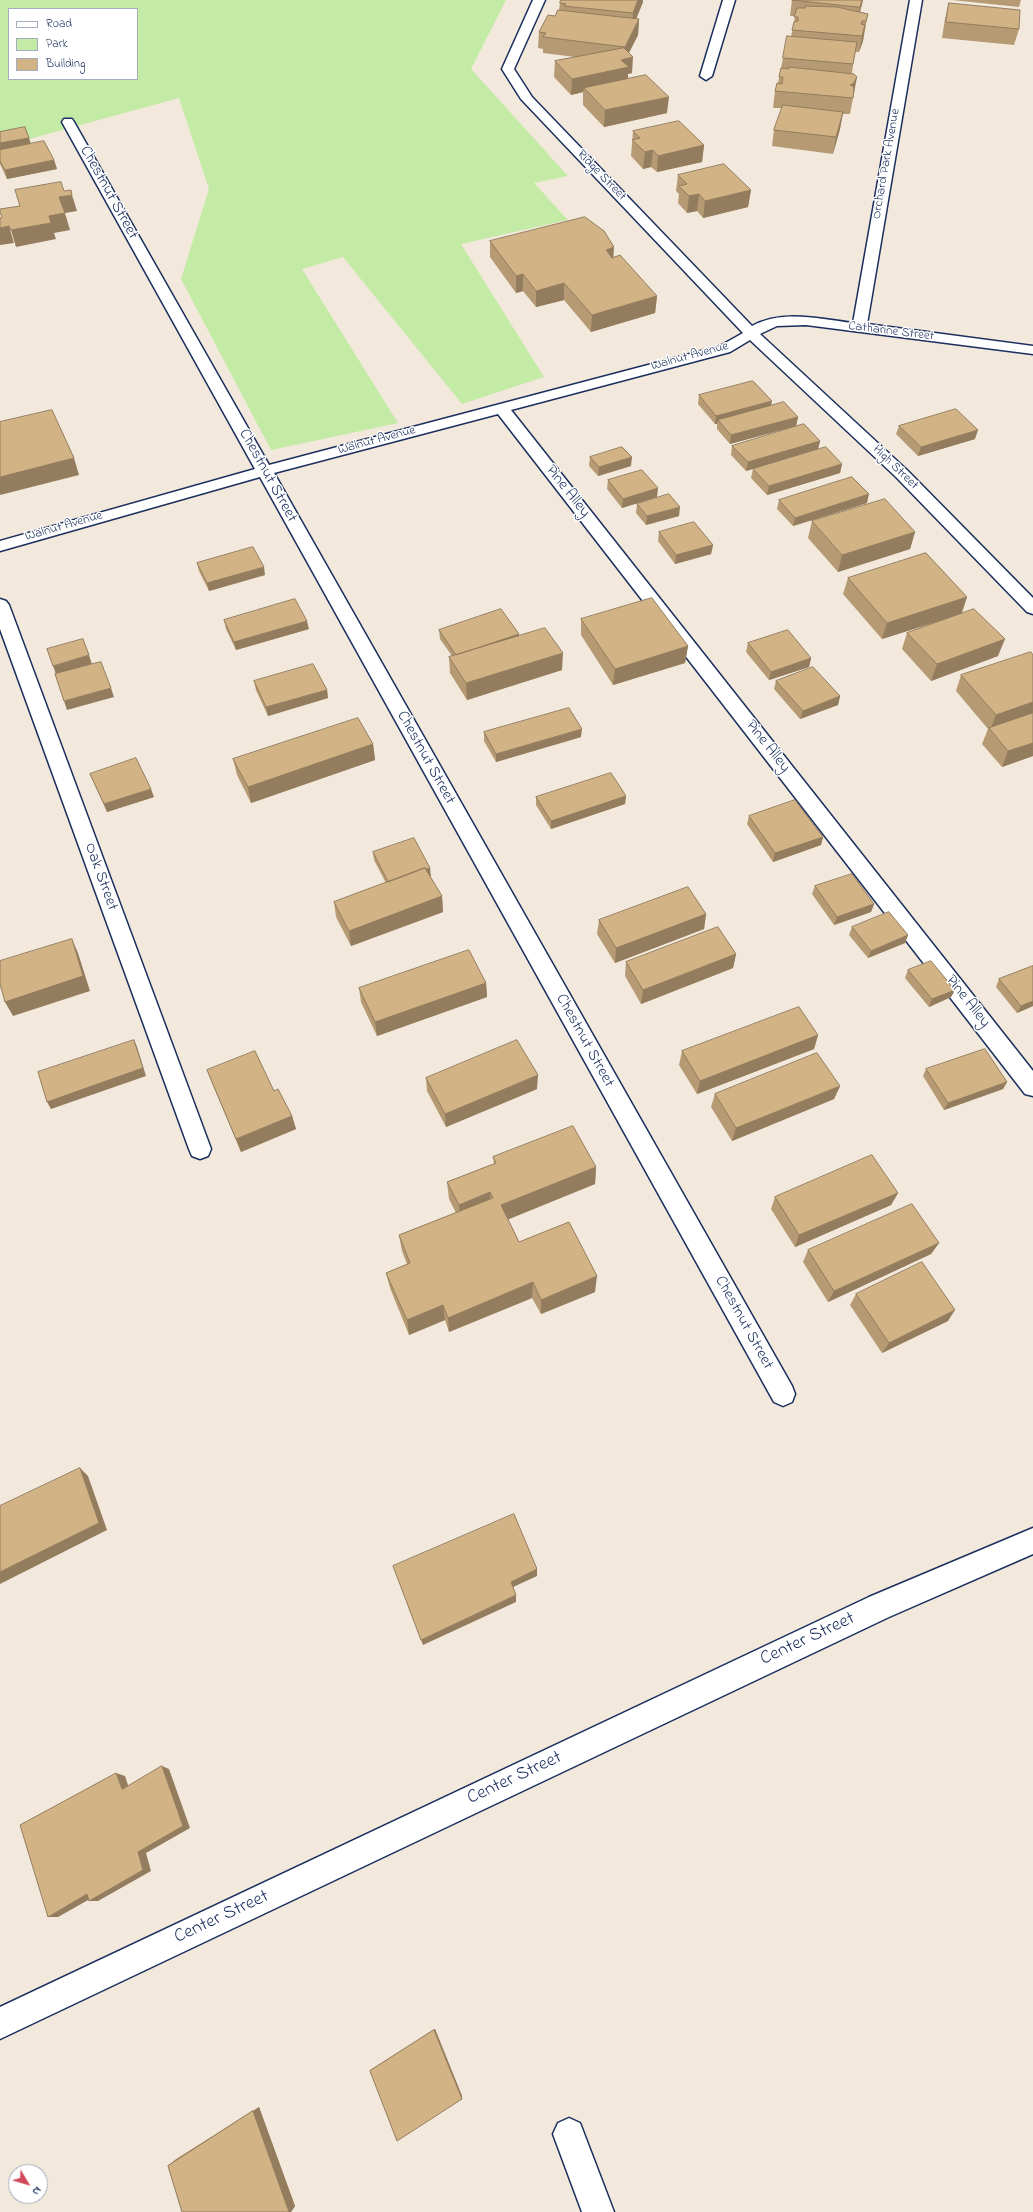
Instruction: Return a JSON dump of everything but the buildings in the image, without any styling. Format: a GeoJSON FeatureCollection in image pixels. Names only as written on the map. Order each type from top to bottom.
{"type":"FeatureCollection","features":[{"type":"Feature","properties":{"kind":"street","name":"Ridge Street"},"geometry":{"type":"LineString","coordinates":[[540,0],[508,69],[527,98],[751,333]]}},
{"type":"Feature","properties":{"kind":"street"},"geometry":{"type":"LineString","coordinates":[[706,76],[729,0]]}},
{"type":"Feature","properties":{"kind":"street","name":"Orchard Park Avenue"},"geometry":{"type":"LineString","coordinates":[[859,328],[916,0]]}},
{"type":"Feature","properties":{"kind":"street","name":"Chestnut Street"},"geometry":{"type":"LineString","coordinates":[[68,122],[783,1394]]}},
{"type":"Feature","properties":{"kind":"street","name":"Catharine Street"},"geometry":{"type":"LineString","coordinates":[[751,333],[769,324],[791,321],[1033,350]]}},
{"type":"Feature","properties":{"kind":"street","name":"Walnut Avenue"},"geometry":{"type":"LineString","coordinates":[[0,546],[264,471],[501,407],[725,349],[739,343],[751,333]]}},
{"type":"Feature","properties":{"kind":"street","name":"High Street"},"geometry":{"type":"LineString","coordinates":[[751,333],[902,474],[1033,608]]}},
{"type":"Feature","properties":{"kind":"street","name":"Pine Alley"},"geometry":{"type":"LineString","coordinates":[[501,407],[1033,1087]]}},
{"type":"Feature","properties":{"kind":"street","name":"Oak Street"},"geometry":{"type":"LineString","coordinates":[[0,605],[200,1149]]}},
{"type":"Feature","properties":{"kind":"street","name":"Center Street"},"geometry":{"type":"LineString","coordinates":[[0,2023],[879,1607],[1033,1541]]}},
{"type":"Feature","properties":{"kind":"street"},"geometry":{"type":"LineString","coordinates":[[569,2134],[598,2212]]}},
{"type":"Feature","properties":{"kind":"green space"},"geometry":{"type":"Polygon","coordinates":[[[0,0],[506,0],[471,69],[568,176],[534,183],[568,220],[461,244],[544,377],[462,404],[343,257],[302,269],[398,423],[271,450],[181,279],[209,189],[179,98],[0,147],[0,0]]]}}]}
